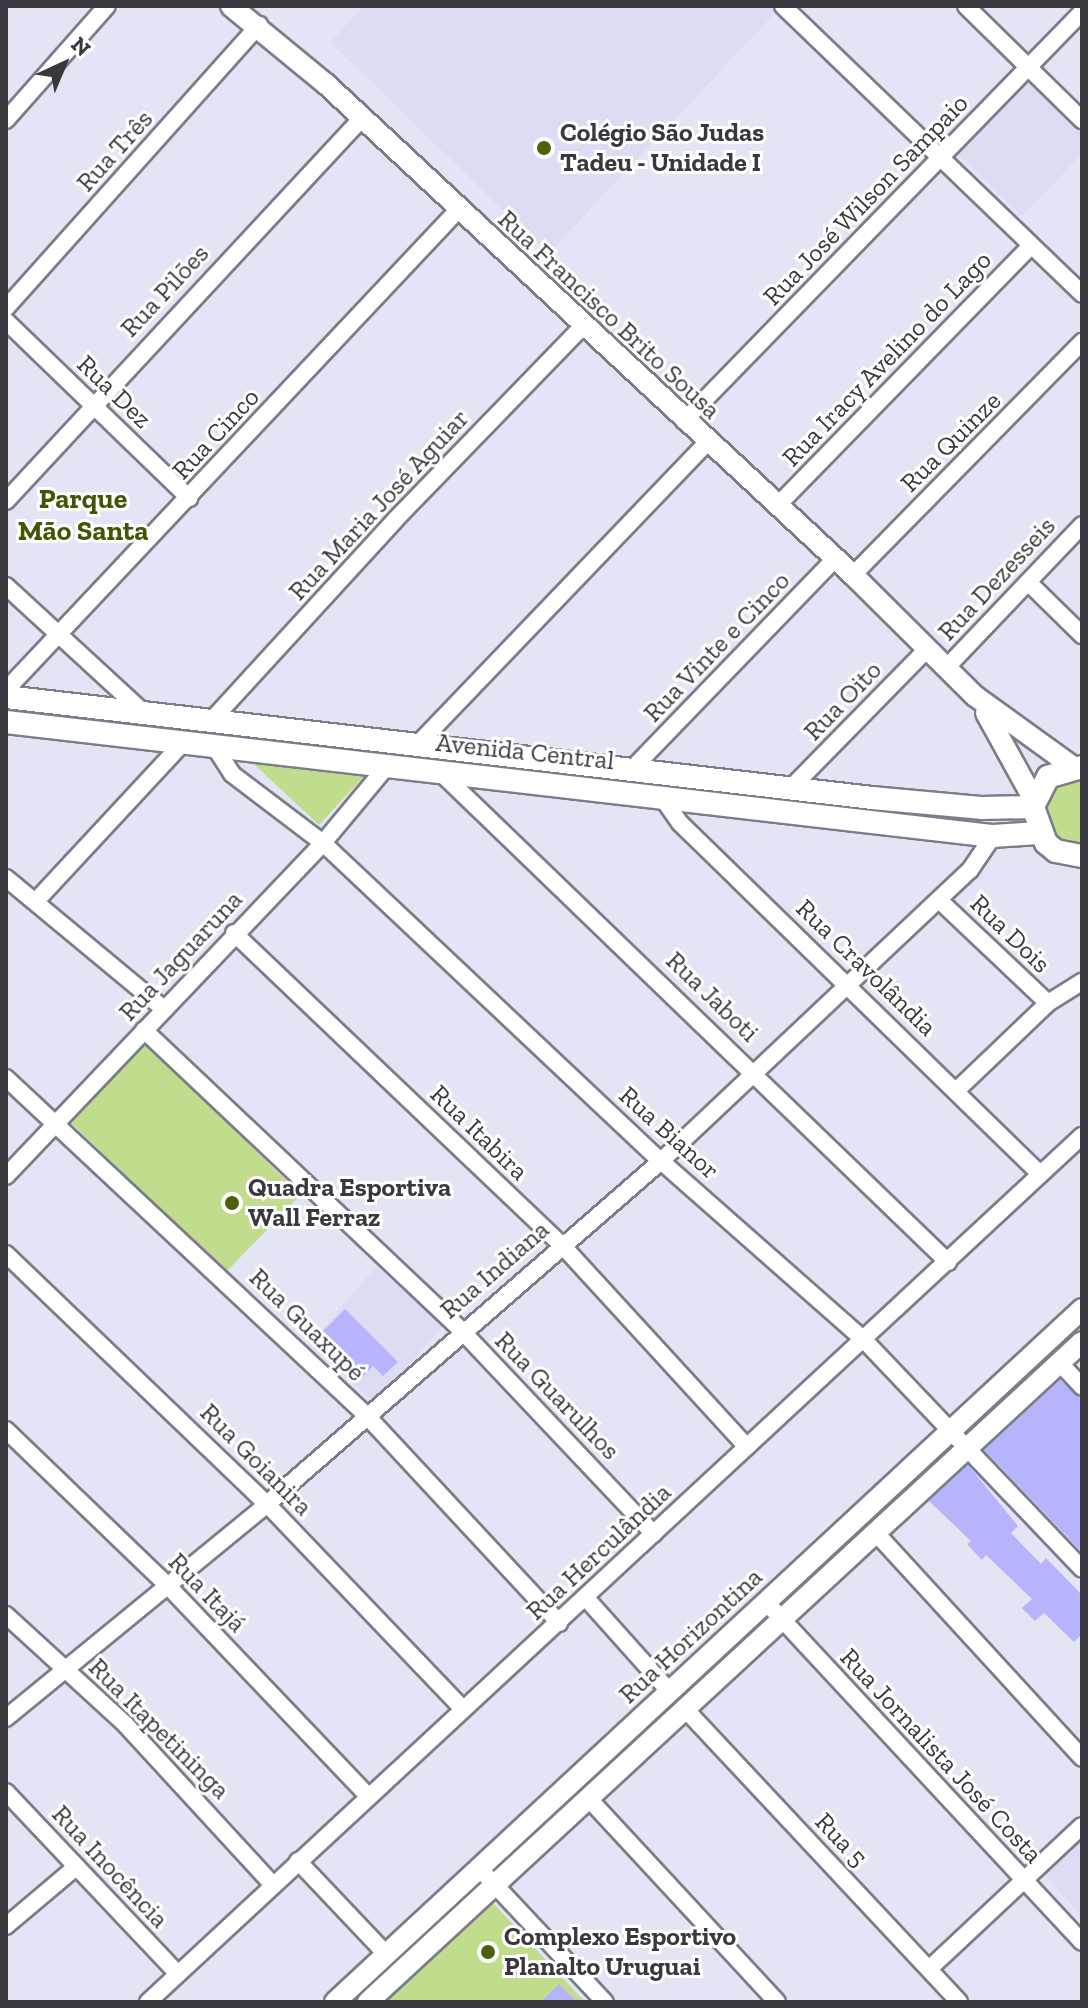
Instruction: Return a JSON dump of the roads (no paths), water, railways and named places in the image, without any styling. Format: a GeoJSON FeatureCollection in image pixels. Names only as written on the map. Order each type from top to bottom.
{"type":"FeatureCollection","features":[{"type":"Feature","properties":{"kind":"main road","name":"Avenida Central"},"geometry":{"type":"LineString","coordinates":[[6,697],[981,808],[1033,804]]}},
{"type":"Feature","properties":{"kind":"main road","name":"Avenida Central"},"geometry":{"type":"LineString","coordinates":[[6,722],[750,805],[993,836],[1038,833]]}},
{"type":"Feature","properties":{"kind":"main road"},"geometry":{"type":"LineString","coordinates":[[1077,767],[1048,777],[1033,804],[1038,833],[1056,851],[1082,856]]}},
{"type":"Feature","properties":{"kind":"main road"},"geometry":{"type":"LineString","coordinates":[[750,805],[752,781]]}},
{"type":"Feature","properties":{"kind":"street"},"geometry":{"type":"LineString","coordinates":[[6,120],[107,6]]}},
{"type":"Feature","properties":{"kind":"street","name":"Rua Francisco Brito Sousa"},"geometry":{"type":"LineString","coordinates":[[231,6],[259,25],[362,118],[707,443],[853,575],[975,696]]}},
{"type":"Feature","properties":{"kind":"street"},"geometry":{"type":"LineString","coordinates":[[783,6],[1082,294]]}},
{"type":"Feature","properties":{"kind":"street"},"geometry":{"type":"LineString","coordinates":[[966,6],[1082,120]]}},
{"type":"Feature","properties":{"kind":"street","name":"Rua José Wilson Sampaio"},"geometry":{"type":"LineString","coordinates":[[684,421],[1082,12]]}},
{"type":"Feature","properties":{"kind":"street","name":"Rua Três"},"geometry":{"type":"LineString","coordinates":[[6,308],[259,25]]}},
{"type":"Feature","properties":{"kind":"street","name":"Rua Pilões"},"geometry":{"type":"LineString","coordinates":[[6,501],[362,118]]}},
{"type":"Feature","properties":{"kind":"street","name":"Rua Cinco"},"geometry":{"type":"LineString","coordinates":[[6,690],[459,209]]}},
{"type":"Feature","properties":{"kind":"street","name":"Rua Iracy Avelino do Lago"},"geometry":{"type":"LineString","coordinates":[[777,506],[1031,246]]}},
{"type":"Feature","properties":{"kind":"street","name":"Rua Dez"},"geometry":{"type":"LineString","coordinates":[[6,321],[189,498]]}},
{"type":"Feature","properties":{"kind":"street","name":"Rua Maria José Aguiar"},"geometry":{"type":"LineString","coordinates":[[211,721],[584,325]]}},
{"type":"Feature","properties":{"kind":"street","name":"Rua Quinze"},"geometry":{"type":"LineString","coordinates":[[853,575],[1082,342]]}},
{"type":"Feature","properties":{"kind":"street"},"geometry":{"type":"LineString","coordinates":[[418,744],[707,443]]}},
{"type":"Feature","properties":{"kind":"street","name":"Rua Dezesseis"},"geometry":{"type":"LineString","coordinates":[[947,667],[1082,525]]}},
{"type":"Feature","properties":{"kind":"street","name":"Rua Vinte e Cinco"},"geometry":{"type":"LineString","coordinates":[[633,768],[835,559]]}},
{"type":"Feature","properties":{"kind":"street"},"geometry":{"type":"LineString","coordinates":[[1028,582],[1082,635]]}},
{"type":"Feature","properties":{"kind":"street"},"geometry":{"type":"LineString","coordinates":[[6,586],[143,712]]}},
{"type":"Feature","properties":{"kind":"street","name":"Rua Oito"},"geometry":{"type":"LineString","coordinates":[[793,786],[927,649]]}},
{"type":"Feature","properties":{"kind":"street"},"geometry":{"type":"LineString","coordinates":[[975,696],[1077,767]]}},
{"type":"Feature","properties":{"kind":"street"},"geometry":{"type":"LineString","coordinates":[[975,696],[1033,804]]}},
{"type":"Feature","properties":{"kind":"street"},"geometry":{"type":"LineString","coordinates":[[36,901],[184,742]]}},
{"type":"Feature","properties":{"kind":"street","name":"Rua Bianor"},"geometry":{"type":"LineString","coordinates":[[214,746],[232,774],[323,843],[661,1161],[864,1340],[953,1428],[1082,1569]]}},
{"type":"Feature","properties":{"kind":"street","name":"Rua Jaguaruna"},"geometry":{"type":"LineString","coordinates":[[6,1176],[234,933],[323,843],[388,765]]}},
{"type":"Feature","properties":{"kind":"street","name":"Rua Jaboti"},"geometry":{"type":"LineString","coordinates":[[439,771],[756,1072],[948,1262]]}},
{"type":"Feature","properties":{"kind":"street","name":"Rua Cravolândia"},"geometry":{"type":"LineString","coordinates":[[661,796],[680,823],[849,984],[1040,1174]]}},
{"type":"Feature","properties":{"kind":"street","name":"Rua Indiana"},"geometry":{"type":"LineString","coordinates":[[6,1718],[267,1504],[561,1244],[661,1161],[970,870],[993,836]]}},
{"type":"Feature","properties":{"kind":"street"},"geometry":{"type":"LineString","coordinates":[[6,878],[164,1009]]}},
{"type":"Feature","properties":{"kind":"street","name":"Rua Dois"},"geometry":{"type":"LineString","coordinates":[[939,900],[1048,1003]]}},
{"type":"Feature","properties":{"kind":"street","name":"Rua Itabira"},"geometry":{"type":"LineString","coordinates":[[234,933],[561,1244],[747,1447]]}},
{"type":"Feature","properties":{"kind":"street"},"geometry":{"type":"LineString","coordinates":[[957,1090],[1048,1003],[1082,982]]}},
{"type":"Feature","properties":{"kind":"street","name":"Rua Guarulhos"},"geometry":{"type":"LineString","coordinates":[[144,1030],[462,1331],[654,1534]]}},
{"type":"Feature","properties":{"kind":"street","name":"Rua Guaxupé"},"geometry":{"type":"LineString","coordinates":[[6,1078],[58,1122],[366,1415],[559,1623]]}},
{"type":"Feature","properties":{"kind":"street","name":"Rua Herculândia"},"geometry":{"type":"LineString","coordinates":[[148,2002],[1082,1136]]}},
{"type":"Feature","properties":{"kind":"street","name":"Rua Goianira"},"geometry":{"type":"LineString","coordinates":[[6,1254],[267,1504],[463,1709]]}},
{"type":"Feature","properties":{"kind":"street","name":"Rua Horizontina"},"geometry":{"type":"LineString","coordinates":[[335,2002],[1082,1309]]}},
{"type":"Feature","properties":{"kind":"street","name":"Rua Horizontina"},"geometry":{"type":"LineString","coordinates":[[368,2002],[687,1711],[1082,1342]]}},
{"type":"Feature","properties":{"kind":"street"},"geometry":{"type":"LineString","coordinates":[[1059,1362],[1082,1387]]}},
{"type":"Feature","properties":{"kind":"street","name":"Rua Itajá"},"geometry":{"type":"LineString","coordinates":[[6,1430],[169,1587],[368,1796]]}},
{"type":"Feature","properties":{"kind":"street"},"geometry":{"type":"LineString","coordinates":[[876,1533],[1082,1758]]}},
{"type":"Feature","properties":{"kind":"street"},"geometry":{"type":"LineString","coordinates":[[585,1597],[669,1691]]}},
{"type":"Feature","properties":{"kind":"street","name":"Rua Jornalista José Costa"},"geometry":{"type":"LineString","coordinates":[[766,1602],[1082,1942]]}},
{"type":"Feature","properties":{"kind":"street","name":"Rua Itapetininga"},"geometry":{"type":"LineString","coordinates":[[6,1615],[174,1774],[272,1884]]}},
{"type":"Feature","properties":{"kind":"street","name":"Rua 5"},"geometry":{"type":"LineString","coordinates":[[687,1711],[959,2002]]}},
{"type":"Feature","properties":{"kind":"street","name":"Rua Inocência"},"geometry":{"type":"LineString","coordinates":[[6,1792],[178,1974]]}},
{"type":"Feature","properties":{"kind":"street"},"geometry":{"type":"LineString","coordinates":[[590,1800],[777,2002]]}},
{"type":"Feature","properties":{"kind":"street"},"geometry":{"type":"LineString","coordinates":[[929,1969],[1082,1826]]}},
{"type":"Feature","properties":{"kind":"street"},"geometry":{"type":"LineString","coordinates":[[298,1861],[385,1953]]}},
{"type":"Feature","properties":{"kind":"street"},"geometry":{"type":"LineString","coordinates":[[6,1926],[76,1867]]}},
{"type":"Feature","properties":{"kind":"street"},"geometry":{"type":"LineString","coordinates":[[479,1868],[605,2002]]}},
{"type":"Feature","properties":{"kind":"place","name":"Colégio São Judas Tadeu - Unidade I"},"geometry":{"type":"Point","coordinates":[544,148]}},
{"type":"Feature","properties":{"kind":"place","name":"Quadra Esportiva Wall Ferraz"},"geometry":{"type":"Point","coordinates":[232,1203]}},
{"type":"Feature","properties":{"kind":"place","name":"Complexo Esportivo Planalto Uruguai"},"geometry":{"type":"Point","coordinates":[488,1952]}},
{"type":"Feature","properties":{"kind":"district","name":"Parque Mão Santa"},"geometry":{"type":"Point","coordinates":[83,515]}}]}
